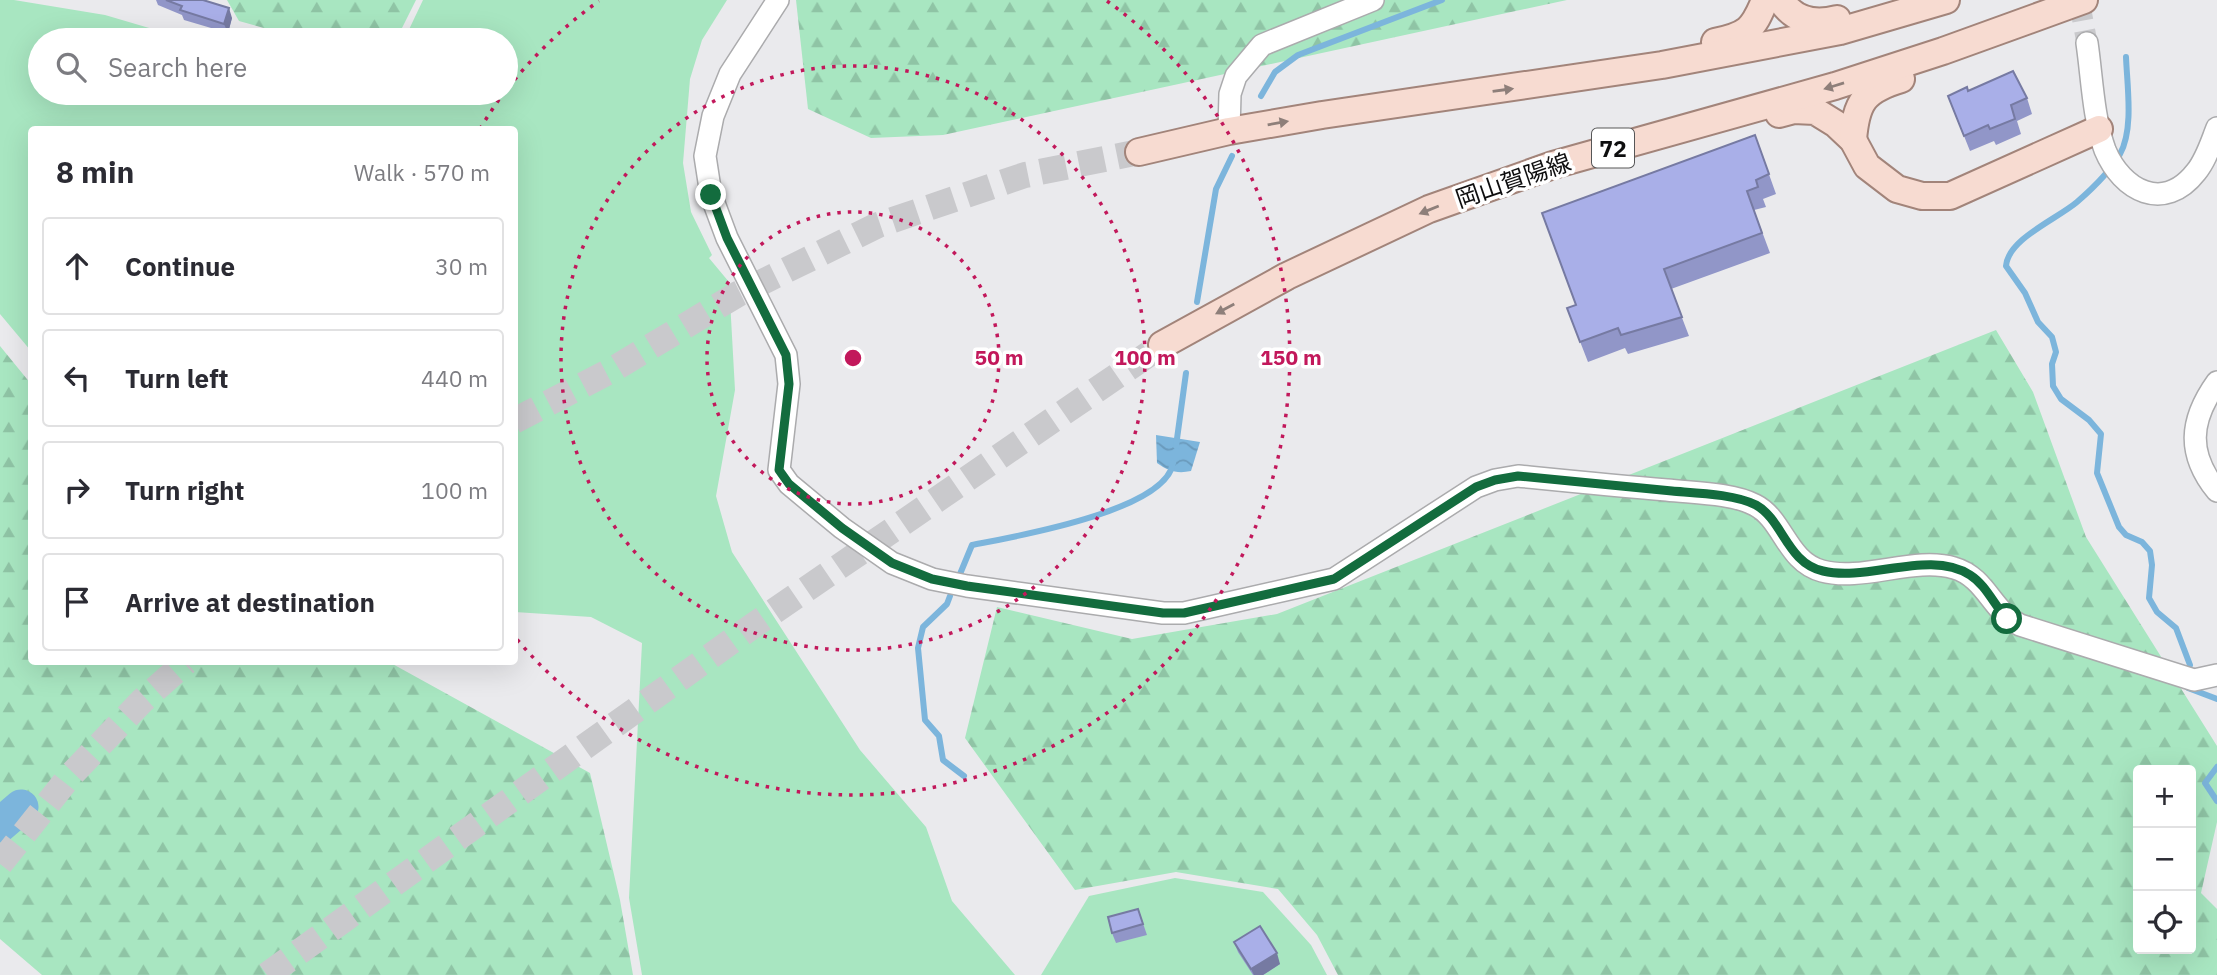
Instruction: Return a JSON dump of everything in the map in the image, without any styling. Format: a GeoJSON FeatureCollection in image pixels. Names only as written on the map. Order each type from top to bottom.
{"type":"FeatureCollection","features":[{"type":"Feature","properties":{"kind":"main road"},"geometry":{"type":"LineString","coordinates":[[1617,72],[1667,52],[1731,38],[1748,30],[1756,22],[1765,0]]}},
{"type":"Feature","properties":{"kind":"main road"},"geometry":{"type":"LineString","coordinates":[[1781,0],[1788,11],[1800,20],[1830,21],[1905,0]]}},
{"type":"Feature","properties":{"kind":"main road"},"geometry":{"type":"LineString","coordinates":[[1139,152],[1229,131],[1617,72],[1840,31],[1946,0]]}},
{"type":"Feature","properties":{"kind":"main road","name":"岡山賀陽線"},"geometry":{"type":"LineString","coordinates":[[1162,345],[1287,275],[1429,209],[1553,165],[1835,86],[2084,0]]}},
{"type":"Feature","properties":{"kind":"main road"},"geometry":{"type":"LineString","coordinates":[[1853,140],[1855,116],[1871,92],[1889,83],[1939,68],[2000,30]]}},
{"type":"Feature","properties":{"kind":"main road"},"geometry":{"type":"LineString","coordinates":[[1598,152],[1640,152],[1794,110],[1815,111],[1836,124],[1853,140],[1867,166],[1897,189],[1922,196],[1950,196],[2099,129]]}},
{"type":"Feature","properties":{"kind":"street"},"geometry":{"type":"LineString","coordinates":[[778,0],[730,74],[713,116],[705,156],[711,195],[727,238],[786,355],[789,384],[779,470],[789,484],[842,528],[892,563],[932,579],[967,586],[1163,613],[1184,613],[1334,579],[1476,487],[1518,476],[1738,500],[1757,506],[1795,554],[1821,571],[1849,573],[1938,565],[1954,568],[1970,575],[1987,590],[2007,619],[2020,625],[2194,680],[2217,675]]}},
{"type":"Feature","properties":{"kind":"street"},"geometry":{"type":"LineString","coordinates":[[1229,131],[1230,94],[1236,76],[1262,45],[1373,0]]}},
{"type":"Feature","properties":{"kind":"street"},"geometry":{"type":"LineString","coordinates":[[2087,43],[2099,129],[2114,166],[2134,187],[2155,194],[2165,194],[2186,182],[2196,172],[2217,128]]}},
{"type":"Feature","properties":{"kind":"street"},"geometry":{"type":"LineString","coordinates":[[2217,382],[2206,397],[2194,435],[2197,458],[2217,492]]}},
{"type":"Feature","properties":{"kind":"green space"},"geometry":{"type":"Polygon","coordinates":[[[0,0],[105,15],[149,28],[28,28],[28,105],[518,105],[518,28],[410,28],[423,0],[727,0],[702,40],[690,79],[683,163],[691,212],[712,255],[709,258],[729,282],[735,390],[716,496],[732,552],[860,750],[926,827],[952,901],[1015,975],[642,975],[629,898],[642,643],[591,617],[518,612],[518,126],[28,126],[28,347],[0,314],[0,0]]]}},
{"type":"Feature","properties":{"kind":"green space"},"geometry":{"type":"Polygon","coordinates":[[[227,0],[416,0],[402,28],[264,28],[239,21],[227,0]]]}},
{"type":"Feature","properties":{"kind":"green space"},"geometry":{"type":"Polygon","coordinates":[[[796,0],[1567,0],[943,135],[871,138],[808,109],[796,0]]]}},
{"type":"Feature","properties":{"kind":"green space"},"geometry":{"type":"Polygon","coordinates":[[[1996,330],[2033,392],[2086,537],[2217,746],[2217,822],[2201,893],[2217,909],[2217,975],[1338,975],[1317,935],[1278,889],[1176,872],[1075,890],[965,738],[997,607],[1132,639],[1277,614],[1996,330]]]}},
{"type":"Feature","properties":{"kind":"green space"},"geometry":{"type":"Polygon","coordinates":[[[0,346],[28,380],[28,665],[394,665],[590,773],[620,900],[633,975],[42,975],[0,939],[0,346]]]}},
{"type":"Feature","properties":{"kind":"green space"},"geometry":{"type":"Polygon","coordinates":[[[1175,878],[1263,892],[1311,945],[1327,975],[1041,975],[1089,896],[1175,878]]]}},
{"type":"Feature","properties":{"kind":"water"},"geometry":{"type":"Polygon","coordinates":[[[1156,435],[1200,442],[1191,471],[1173,471],[1157,463],[1156,435]]]}},
{"type":"Feature","properties":{"kind":"building"},"geometry":{"type":"Polygon","coordinates":[[[166,0],[203,0],[229,8],[224,24],[180,10],[182,6],[166,0]]]}},
{"type":"Feature","properties":{"kind":"building"},"geometry":{"type":"Polygon","coordinates":[[[2013,71],[2027,98],[2011,105],[2015,119],[1990,129],[1988,125],[1964,136],[1948,96],[1967,87],[1968,91],[2013,71]]]}},
{"type":"Feature","properties":{"kind":"building"},"geometry":{"type":"Polygon","coordinates":[[[1755,135],[1769,174],[1756,180],[1758,187],[1747,191],[1762,233],[1664,269],[1682,317],[1621,335],[1618,328],[1580,342],[1567,308],[1576,305],[1542,213],[1755,135]]]}},
{"type":"Feature","properties":{"kind":"building"},"geometry":{"type":"Polygon","coordinates":[[[1138,909],[1143,924],[1112,933],[1108,917],[1138,909]]]}},
{"type":"Feature","properties":{"kind":"building"},"geometry":{"type":"Polygon","coordinates":[[[1260,926],[1277,953],[1251,969],[1234,942],[1260,926]]]}},
{"type":"Feature","properties":{"kind":"waterway"},"geometry":{"type":"LineString","coordinates":[[1261,96],[1275,72],[1298,55],[1442,0]]}},
{"type":"Feature","properties":{"kind":"waterway"},"geometry":{"type":"LineString","coordinates":[[2126,57],[2127,132],[2116,161],[2083,197],[2024,238],[2009,256],[2006,266],[2025,293],[2038,322],[2052,337],[2056,352],[2052,364],[2053,386],[2061,399],[2089,420],[2101,434],[2097,473],[2119,527],[2126,535],[2142,542],[2150,551],[2152,565],[2149,598],[2157,612],[2176,628],[2190,665]]}},
{"type":"Feature","properties":{"kind":"waterway"},"geometry":{"type":"LineString","coordinates":[[1197,302],[1216,189],[1232,156]]}},
{"type":"Feature","properties":{"kind":"waterway"},"geometry":{"type":"LineString","coordinates":[[1176,446],[1186,373]]}},
{"type":"Feature","properties":{"kind":"waterway"},"geometry":{"type":"LineString","coordinates":[[960,574],[972,545],[1052,528],[1117,508],[1144,495],[1164,480],[1173,463]]}},
{"type":"Feature","properties":{"kind":"waterway"},"geometry":{"type":"LineString","coordinates":[[950,596],[947,604],[923,627],[918,648],[925,720],[939,736],[943,760],[964,776]]}},
{"type":"Feature","properties":{"kind":"waterway"},"geometry":{"type":"LineString","coordinates":[[2188,688],[2217,699]]}},
{"type":"Feature","properties":{"kind":"waterway"},"geometry":{"type":"LineString","coordinates":[[2217,767],[2205,783],[2217,801]]}},
{"type":"Feature","properties":{"kind":"waterway"},"geometry":{"type":"LineString","coordinates":[[0,825],[21,807]]}},
{"type":"Feature","properties":{"kind":"tunnel"},"geometry":{"type":"LineString","coordinates":[[2079,0],[2087,43]]}},
{"type":"Feature","properties":{"kind":"tunnel"},"geometry":{"type":"LineString","coordinates":[[518,419],[612,370],[738,294],[878,225],[1025,175],[1139,152]]}},
{"type":"Feature","properties":{"kind":"tunnel"},"geometry":{"type":"LineString","coordinates":[[267,975],[754,625],[1162,345]]}},
{"type":"Feature","properties":{"kind":"tunnel"},"geometry":{"type":"LineString","coordinates":[[0,864],[69,777],[142,701],[183,665]]}},
{"type":"Feature","properties":{"kind":"route"},"geometry":{"type":"LineString","coordinates":[[711,195],[727,238],[786,355],[789,384],[779,470],[789,484],[842,528],[892,563],[932,579],[1163,613],[1184,613],[1334,579],[1476,487],[1518,476],[1738,500],[1757,506],[1795,554],[1821,571],[1849,573],[1938,565],[1954,568],[1970,575],[1987,590],[2007,619]]}}]}
